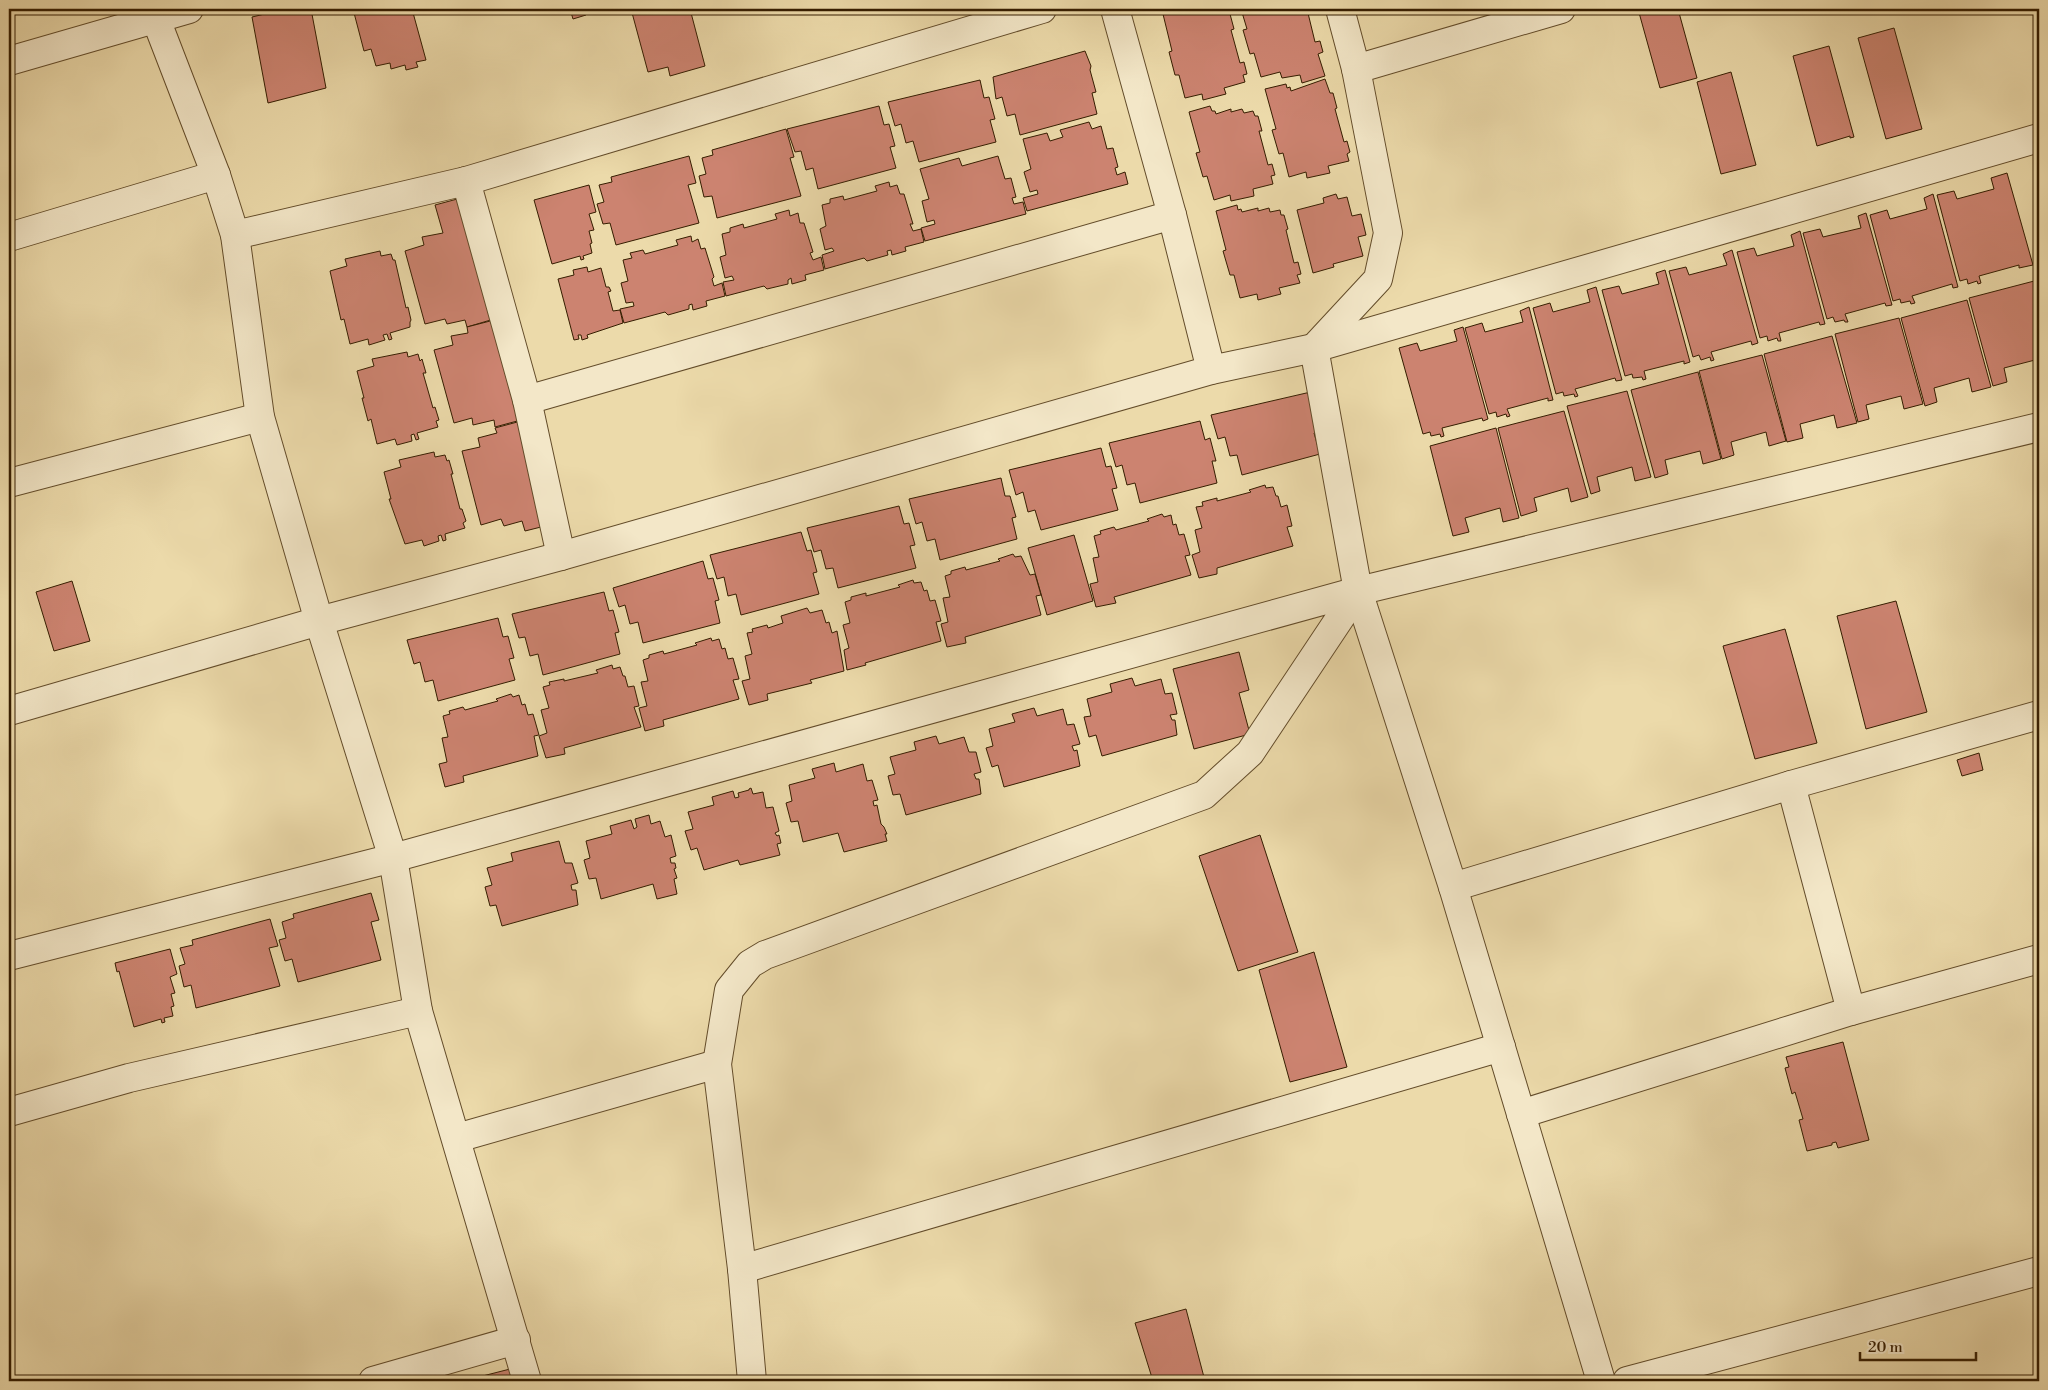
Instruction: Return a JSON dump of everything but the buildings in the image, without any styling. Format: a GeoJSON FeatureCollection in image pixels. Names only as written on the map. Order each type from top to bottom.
{"type":"FeatureCollection","features":[{"type":"Feature","properties":{"kind":"street"},"geometry":{"type":"LineString","coordinates":[[9,62],[154,14],[189,9]]}},
{"type":"Feature","properties":{"kind":"street"},"geometry":{"type":"LineString","coordinates":[[235,235],[466,181],[1042,9]]}},
{"type":"Feature","properties":{"kind":"street"},"geometry":{"type":"LineString","coordinates":[[1115,9],[1172,215],[1211,370]]}},
{"type":"Feature","properties":{"kind":"street"},"geometry":{"type":"LineString","coordinates":[[1314,348],[1378,279],[1388,233],[1356,69],[1340,9]]}},
{"type":"Feature","properties":{"kind":"street"},"geometry":{"type":"LineString","coordinates":[[1356,69],[1560,9]]}},
{"type":"Feature","properties":{"kind":"street"},"geometry":{"type":"LineString","coordinates":[[154,14],[216,175],[235,235],[260,417],[318,621],[393,858],[418,1011],[457,1138],[527,1381]]}},
{"type":"Feature","properties":{"kind":"street"},"geometry":{"type":"LineString","coordinates":[[9,711],[318,621],[561,556],[1211,370],[1314,348],[2039,138]]}},
{"type":"Feature","properties":{"kind":"street"},"geometry":{"type":"LineString","coordinates":[[9,237],[216,175]]}},
{"type":"Feature","properties":{"kind":"street"},"geometry":{"type":"LineString","coordinates":[[466,181],[527,400],[561,556]]}},
{"type":"Feature","properties":{"kind":"street"},"geometry":{"type":"LineString","coordinates":[[527,400],[1172,215]]}},
{"type":"Feature","properties":{"kind":"street"},"geometry":{"type":"LineString","coordinates":[[1314,348],[1358,591],[1453,887],[1601,1381]]}},
{"type":"Feature","properties":{"kind":"street"},"geometry":{"type":"LineString","coordinates":[[9,483],[260,417]]}},
{"type":"Feature","properties":{"kind":"street"},"geometry":{"type":"LineString","coordinates":[[9,956],[393,858],[1358,591],[2039,427]]}},
{"type":"Feature","properties":{"kind":"street"},"geometry":{"type":"LineString","coordinates":[[752,1381],[742,1269],[717,1064],[729,990],[750,964],[764,955],[1204,795],[1250,753],[1358,591]]}},
{"type":"Feature","properties":{"kind":"street"},"geometry":{"type":"LineString","coordinates":[[1453,887],[1791,785],[2039,716]]}},
{"type":"Feature","properties":{"kind":"street"},"geometry":{"type":"LineString","coordinates":[[1791,785],[1851,1011]]}},
{"type":"Feature","properties":{"kind":"street"},"geometry":{"type":"LineString","coordinates":[[1521,1114],[1851,1011],[2039,959]]}},
{"type":"Feature","properties":{"kind":"street"},"geometry":{"type":"LineString","coordinates":[[9,1112],[129,1078],[418,1011]]}},
{"type":"Feature","properties":{"kind":"street"},"geometry":{"type":"LineString","coordinates":[[742,1269],[1501,1048]]}},
{"type":"Feature","properties":{"kind":"street"},"geometry":{"type":"LineString","coordinates":[[457,1138],[717,1064]]}},
{"type":"Feature","properties":{"kind":"street"},"geometry":{"type":"LineString","coordinates":[[1627,1381],[2039,1271]]}},
{"type":"Feature","properties":{"kind":"street"},"geometry":{"type":"LineString","coordinates":[[373,1381],[516,1340]]}}]}
